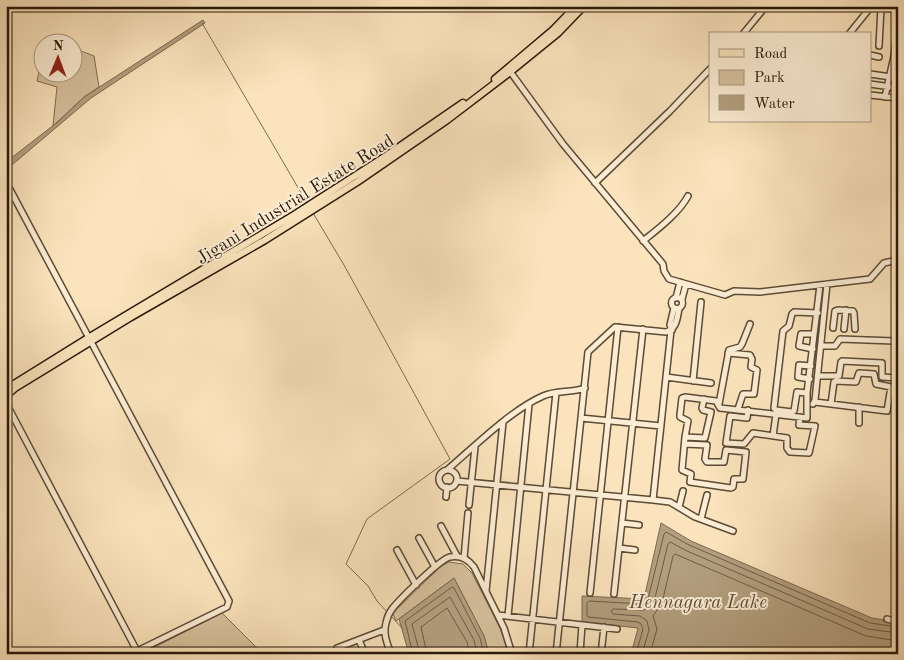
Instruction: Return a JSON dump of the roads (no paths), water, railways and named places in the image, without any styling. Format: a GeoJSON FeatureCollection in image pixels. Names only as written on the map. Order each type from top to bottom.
{"type":"FeatureCollection","features":[{"type":"Feature","properties":{"kind":"main road","name":"Jigani Industrial Estate Road"},"geometry":{"type":"LineString","coordinates":[[6,389],[264,240],[509,70],[580,7]]}},
{"type":"Feature","properties":{"kind":"main road","name":"Jigani Industrial Estate Road"},"geometry":{"type":"LineString","coordinates":[[6,396],[89,340]]}},
{"type":"Feature","properties":{"kind":"street"},"geometry":{"type":"LineString","coordinates":[[744,32],[766,6]]}},
{"type":"Feature","properties":{"kind":"street"},"geometry":{"type":"LineString","coordinates":[[851,32],[870,8],[898,9]]}},
{"type":"Feature","properties":{"kind":"street"},"geometry":{"type":"LineString","coordinates":[[879,46],[881,8]]}},
{"type":"Feature","properties":{"kind":"street"},"geometry":{"type":"LineString","coordinates":[[885,97],[894,56],[898,24]]}},
{"type":"Feature","properties":{"kind":"street"},"geometry":{"type":"LineString","coordinates":[[872,55],[880,57]]}},
{"type":"Feature","properties":{"kind":"street"},"geometry":{"type":"LineString","coordinates":[[509,70],[563,144],[663,264],[669,279],[725,295],[734,292],[760,292],[870,279],[884,263],[898,260]]}},
{"type":"Feature","properties":{"kind":"street"},"geometry":{"type":"LineString","coordinates":[[595,183],[670,111],[709,70]]}},
{"type":"Feature","properties":{"kind":"street"},"geometry":{"type":"LineString","coordinates":[[872,74],[898,78]]}},
{"type":"Feature","properties":{"kind":"street"},"geometry":{"type":"LineString","coordinates":[[872,84],[898,88]]}},
{"type":"Feature","properties":{"kind":"street"},"geometry":{"type":"LineString","coordinates":[[872,95],[898,98]]}},
{"type":"Feature","properties":{"kind":"street"},"geometry":{"type":"LineString","coordinates":[[6,182],[229,600],[227,607],[131,654]]}},
{"type":"Feature","properties":{"kind":"street"},"geometry":{"type":"LineString","coordinates":[[644,241],[662,226],[688,196]]}},
{"type":"Feature","properties":{"kind":"street"},"geometry":{"type":"LineString","coordinates":[[676,308],[683,305],[679,299],[683,283]]}},
{"type":"Feature","properties":{"kind":"street"},"geometry":{"type":"LineString","coordinates":[[726,450],[746,452],[743,479],[734,479],[733,487],[731,488],[690,482],[691,474],[682,470],[685,437],[689,424],[688,421],[680,417],[682,398],[716,401],[720,408],[806,418],[814,334],[827,284]]}},
{"type":"Feature","properties":{"kind":"street"},"geometry":{"type":"LineString","coordinates":[[815,402],[823,322],[820,311],[820,285]]}},
{"type":"Feature","properties":{"kind":"street"},"geometry":{"type":"LineString","coordinates":[[653,500],[671,330],[675,326],[676,308],[672,302],[679,299]]}},
{"type":"Feature","properties":{"kind":"street"},"geometry":{"type":"LineString","coordinates":[[693,381],[701,302]]}},
{"type":"Feature","properties":{"kind":"street"},"geometry":{"type":"LineString","coordinates":[[823,322],[833,325],[836,310],[853,311],[855,315],[855,329]]}},
{"type":"Feature","properties":{"kind":"street"},"geometry":{"type":"LineString","coordinates":[[844,329],[846,310]]}},
{"type":"Feature","properties":{"kind":"street"},"geometry":{"type":"LineString","coordinates":[[807,392],[797,392],[794,411],[792,412],[776,410],[774,408],[783,331],[788,326],[794,312],[820,311]]}},
{"type":"Feature","properties":{"kind":"street"},"geometry":{"type":"LineString","coordinates":[[718,404],[729,350],[740,347],[750,324]]}},
{"type":"Feature","properties":{"kind":"street"},"geometry":{"type":"LineString","coordinates":[[556,654],[588,352],[615,326],[671,330]]}},
{"type":"Feature","properties":{"kind":"street"},"geometry":{"type":"LineString","coordinates":[[590,592],[618,327]]}},
{"type":"Feature","properties":{"kind":"street"},"geometry":{"type":"LineString","coordinates":[[614,594],[643,329]]}},
{"type":"Feature","properties":{"kind":"street"},"geometry":{"type":"LineString","coordinates":[[814,334],[801,334],[799,346],[820,355]]}},
{"type":"Feature","properties":{"kind":"street"},"geometry":{"type":"LineString","coordinates":[[821,346],[835,346],[840,339],[894,340],[898,344]]}},
{"type":"Feature","properties":{"kind":"street"},"geometry":{"type":"LineString","coordinates":[[728,353],[750,355],[752,359],[751,367],[757,370],[754,394],[743,394],[738,410]]}},
{"type":"Feature","properties":{"kind":"street"},"geometry":{"type":"LineString","coordinates":[[818,376],[839,376],[842,361],[882,363],[882,377],[898,378]]}},
{"type":"Feature","properties":{"kind":"street"},"geometry":{"type":"LineString","coordinates":[[810,379],[798,377],[799,365],[811,366]]}},
{"type":"Feature","properties":{"kind":"street"},"geometry":{"type":"LineString","coordinates":[[808,403],[812,404],[815,402],[859,408],[887,411],[891,387],[876,384],[874,374],[859,373],[856,382],[836,381],[831,404]]}},
{"type":"Feature","properties":{"kind":"street"},"geometry":{"type":"LineString","coordinates":[[666,377],[711,383]]}},
{"type":"Feature","properties":{"kind":"street"},"geometry":{"type":"LineString","coordinates":[[457,481],[452,487],[447,487],[443,486],[440,479],[442,473],[503,422],[543,396],[585,388]]}},
{"type":"Feature","properties":{"kind":"street"},"geometry":{"type":"LineString","coordinates":[[529,654],[556,393]]}},
{"type":"Feature","properties":{"kind":"street"},"geometry":{"type":"LineString","coordinates":[[685,437],[704,438],[711,412],[702,408],[704,399]]}},
{"type":"Feature","properties":{"kind":"street"},"geometry":{"type":"LineString","coordinates":[[6,403],[137,651]]}},
{"type":"Feature","properties":{"kind":"street"},"geometry":{"type":"LineString","coordinates":[[508,616],[530,404]]}},
{"type":"Feature","properties":{"kind":"street"},"geometry":{"type":"LineString","coordinates":[[859,408],[859,423]]}},
{"type":"Feature","properties":{"kind":"street"},"geometry":{"type":"LineString","coordinates":[[685,444],[707,445],[705,459],[707,462],[724,462],[730,416],[747,418],[748,410]]}},
{"type":"Feature","properties":{"kind":"street"},"geometry":{"type":"LineString","coordinates":[[773,436],[776,414]]}},
{"type":"Feature","properties":{"kind":"street"},"geometry":{"type":"LineString","coordinates":[[726,443],[744,444],[753,433],[788,439],[787,448],[790,452],[809,453],[815,426],[799,425],[800,417]]}},
{"type":"Feature","properties":{"kind":"street"},"geometry":{"type":"LineString","coordinates":[[581,418],[661,426]]}},
{"type":"Feature","properties":{"kind":"street"},"geometry":{"type":"LineString","coordinates":[[486,591],[503,422]]}},
{"type":"Feature","properties":{"kind":"street"},"geometry":{"type":"LineString","coordinates":[[469,505],[475,446]]}},
{"type":"Feature","properties":{"kind":"street"},"geometry":{"type":"LineString","coordinates":[[447,470],[455,473],[457,481]]}},
{"type":"Feature","properties":{"kind":"street"},"geometry":{"type":"LineString","coordinates":[[457,481],[666,501],[701,519],[733,531]]}},
{"type":"Feature","properties":{"kind":"street"},"geometry":{"type":"LineString","coordinates":[[446,497],[447,487]]}},
{"type":"Feature","properties":{"kind":"street"},"geometry":{"type":"LineString","coordinates":[[679,507],[683,491]]}},
{"type":"Feature","properties":{"kind":"street"},"geometry":{"type":"LineString","coordinates":[[701,519],[707,495]]}},
{"type":"Feature","properties":{"kind":"street"},"geometry":{"type":"LineString","coordinates":[[464,558],[468,513]]}},
{"type":"Feature","properties":{"kind":"street"},"geometry":{"type":"LineString","coordinates":[[622,523],[639,525]]}},
{"type":"Feature","properties":{"kind":"street"},"geometry":{"type":"LineString","coordinates":[[441,526],[457,556]]}},
{"type":"Feature","properties":{"kind":"street"},"geometry":{"type":"LineString","coordinates":[[419,538],[435,567]]}},
{"type":"Feature","properties":{"kind":"street"},"geometry":{"type":"LineString","coordinates":[[619,548],[635,550]]}},
{"type":"Feature","properties":{"kind":"street"},"geometry":{"type":"LineString","coordinates":[[397,550],[416,585]]}},
{"type":"Feature","properties":{"kind":"street"},"geometry":{"type":"LineString","coordinates":[[391,654],[384,630],[386,620],[392,608],[446,558],[457,556],[464,558],[474,567],[504,628],[512,654]]}},
{"type":"Feature","properties":{"kind":"street"},"geometry":{"type":"LineString","coordinates":[[498,615],[617,629]]}},
{"type":"Feature","properties":{"kind":"street"},"geometry":{"type":"LineString","coordinates":[[887,619],[898,622]]}},
{"type":"Feature","properties":{"kind":"street"},"geometry":{"type":"LineString","coordinates":[[580,653],[582,625]]}},
{"type":"Feature","properties":{"kind":"street"},"geometry":{"type":"LineString","coordinates":[[601,654],[604,627]]}},
{"type":"Feature","properties":{"kind":"street"},"geometry":{"type":"LineString","coordinates":[[339,654],[337,648],[384,630]]}},
{"type":"Feature","properties":{"kind":"street"},"geometry":{"type":"LineString","coordinates":[[359,640],[364,654]]}},
{"type":"Feature","properties":{"kind":"water"},"geometry":{"type":"Polygon","coordinates":[[[203,20],[205,23],[91,98],[6,170],[6,162],[59,121],[84,97],[203,20]]]}},
{"type":"Feature","properties":{"kind":"water","name":"Hennagara Lake"},"geometry":{"type":"Polygon","coordinates":[[[661,523],[691,541],[872,618],[898,622],[898,654],[631,654],[638,628],[582,622],[582,596],[644,599],[661,523]]]}},
{"type":"Feature","properties":{"kind":"water"},"geometry":{"type":"Polygon","coordinates":[[[454,578],[484,636],[489,654],[409,654],[399,619],[454,578]]]}},
{"type":"Feature","properties":{"kind":"waterway"},"geometry":{"type":"LineString","coordinates":[[202,23],[307,203]]}},
{"type":"Feature","properties":{"kind":"waterway"},"geometry":{"type":"LineString","coordinates":[[313,213],[344,265],[450,459],[367,519],[346,564],[368,586],[377,601],[388,613]]}},
{"type":"Feature","properties":{"kind":"waterway"},"geometry":{"type":"LineString","coordinates":[[391,616],[402,628]]}}]}
